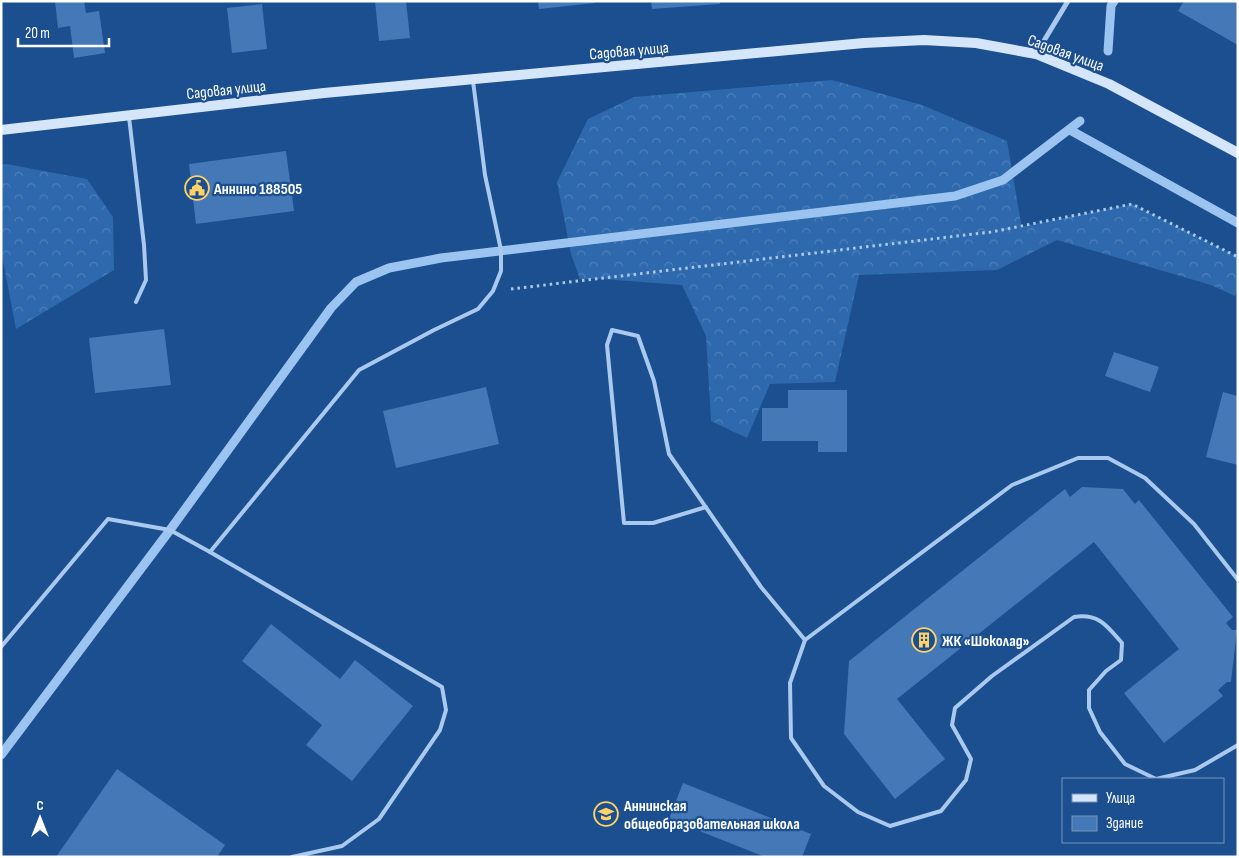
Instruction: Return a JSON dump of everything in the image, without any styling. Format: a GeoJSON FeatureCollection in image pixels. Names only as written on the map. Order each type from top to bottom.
{"type":"FeatureCollection","features":[{"type":"Feature","properties":{"kind":"main road","name":"Садовая улица"},"geometry":{"type":"LineString","coordinates":[[1,130],[324,93],[864,43],[924,40],[976,43],[1036,54],[1109,84],[1238,154]]}},
{"type":"Feature","properties":{"kind":"street"},"geometry":{"type":"LineString","coordinates":[[1036,54],[1068,1]]}},
{"type":"Feature","properties":{"kind":"lane"},"geometry":{"type":"LineString","coordinates":[[210,552],[359,370],[478,309],[494,291],[501,271],[501,250],[484,175],[472,79]]}},
{"type":"Feature","properties":{"kind":"lane"},"geometry":{"type":"LineString","coordinates":[[129,115],[146,280],[136,302]]}},
{"type":"Feature","properties":{"kind":"lane"},"geometry":{"type":"LineString","coordinates":[[706,507],[653,523],[624,523],[606,346],[612,330],[638,336],[654,381],[669,454],[706,507],[761,587],[805,640]]}},
{"type":"Feature","properties":{"kind":"lane"},"geometry":{"type":"LineString","coordinates":[[1154,778],[1125,764],[1100,732],[1088,708],[1089,690],[1106,671],[1121,660],[1122,642],[1104,622],[1086,615],[1074,617],[992,676],[955,708],[952,725],[971,759],[966,780],[941,811],[890,826],[858,812],[824,786],[791,738],[790,683],[805,640],[1012,485],[1078,458],[1108,458],[1145,478],[1194,524],[1238,580]]}},
{"type":"Feature","properties":{"kind":"lane"},"geometry":{"type":"LineString","coordinates":[[1,647],[108,519],[170,530],[442,687],[446,710],[440,730],[378,819],[342,846],[292,857]]}},
{"type":"Feature","properties":{"kind":"lane"},"geometry":{"type":"LineString","coordinates":[[1160,778],[1195,770],[1238,745]]}},
{"type":"Feature","properties":{"kind":"path"},"geometry":{"type":"LineString","coordinates":[[494,291],[992,232],[1132,204],[1238,257]]}},
{"type":"Feature","properties":{"kind":"green space"},"geometry":{"type":"Polygon","coordinates":[[[832,80],[922,105],[1007,141],[1021,223],[1020,227],[1132,204],[1238,257],[1238,290],[1235,296],[1211,285],[1057,240],[997,270],[859,275],[835,382],[770,384],[747,438],[711,421],[706,336],[682,285],[580,279],[571,254],[557,182],[588,119],[634,97],[832,80]]]}},
{"type":"Feature","properties":{"kind":"green space"},"geometry":{"type":"Polygon","coordinates":[[[6,164],[87,179],[113,217],[114,270],[16,329],[1,250],[1,165],[6,164]]]}},
{"type":"Feature","properties":{"kind":"building"},"geometry":{"type":"Polygon","coordinates":[[[55,1],[84,1],[86,13],[99,11],[105,53],[74,58],[70,26],[58,28],[55,1]]]}},
{"type":"Feature","properties":{"kind":"building"},"geometry":{"type":"Polygon","coordinates":[[[375,1],[406,1],[410,38],[379,41],[375,1]]]}},
{"type":"Feature","properties":{"kind":"building"},"geometry":{"type":"Polygon","coordinates":[[[538,1],[595,1],[595,3],[539,9],[538,1]]]}},
{"type":"Feature","properties":{"kind":"building"},"geometry":{"type":"Polygon","coordinates":[[[651,1],[720,1],[720,4],[652,9],[651,1]]]}},
{"type":"Feature","properties":{"kind":"building"},"geometry":{"type":"Polygon","coordinates":[[[1184,1],[1238,1],[1238,45],[1178,11],[1184,1]]]}},
{"type":"Feature","properties":{"kind":"building"},"geometry":{"type":"Polygon","coordinates":[[[262,4],[267,49],[232,53],[227,8],[262,4]]]}},
{"type":"Feature","properties":{"kind":"building"},"geometry":{"type":"Polygon","coordinates":[[[286,151],[294,211],[196,224],[189,164],[286,151]]]}},
{"type":"Feature","properties":{"kind":"building"},"geometry":{"type":"Polygon","coordinates":[[[164,329],[171,385],[95,393],[89,338],[164,329]]]}},
{"type":"Feature","properties":{"kind":"building"},"geometry":{"type":"Polygon","coordinates":[[[1114,352],[1159,367],[1150,392],[1105,376],[1114,352]]]}},
{"type":"Feature","properties":{"kind":"building"},"geometry":{"type":"Polygon","coordinates":[[[486,387],[499,444],[396,468],[383,411],[486,387]]]}},
{"type":"Feature","properties":{"kind":"building"},"geometry":{"type":"Polygon","coordinates":[[[788,390],[847,390],[847,452],[818,452],[818,441],[762,441],[762,408],[788,408],[788,390]]]}},
{"type":"Feature","properties":{"kind":"building"},"geometry":{"type":"Polygon","coordinates":[[[1223,392],[1238,396],[1238,465],[1206,457],[1223,392]]]}},
{"type":"Feature","properties":{"kind":"building","name":"ЖК «Шоколад»"},"geometry":{"type":"Polygon","coordinates":[[[1082,487],[1123,489],[1135,504],[1139,500],[1233,617],[1226,623],[1232,630],[1237,630],[1231,682],[1227,682],[1218,690],[1223,696],[1164,743],[1124,693],[1179,649],[1094,542],[897,699],[945,759],[895,799],[844,734],[849,661],[1065,489],[1070,497],[1082,487]]]}},
{"type":"Feature","properties":{"kind":"building"},"geometry":{"type":"Polygon","coordinates":[[[271,624],[340,679],[355,660],[413,706],[352,781],[306,745],[322,725],[242,661],[271,624]]]}},
{"type":"Feature","properties":{"kind":"building"},"geometry":{"type":"Polygon","coordinates":[[[117,769],[225,845],[217,857],[56,857],[117,769]]]}},
{"type":"Feature","properties":{"kind":"building"},"geometry":{"type":"Polygon","coordinates":[[[683,783],[811,834],[802,857],[765,857],[669,819],[683,783]]]}},
{"type":"Feature","properties":{"kind":"waterway"},"geometry":{"type":"LineString","coordinates":[[1108,51],[1111,6],[1114,1]]}},
{"type":"Feature","properties":{"kind":"waterway"},"geometry":{"type":"LineString","coordinates":[[1,755],[170,530],[331,308],[356,282],[389,268],[441,258],[955,196],[1003,180],[1080,121]]}},
{"type":"Feature","properties":{"kind":"waterway"},"geometry":{"type":"LineString","coordinates":[[1070,130],[1238,223]]}},
{"type":"Feature","properties":{"kind":"place","name":"Аннино 188505"},"geometry":{"type":"Point","coordinates":[197,188]}},
{"type":"Feature","properties":{"kind":"place","name":"ЖК «Шоколад»"},"geometry":{"type":"Point","coordinates":[924,640]}},
{"type":"Feature","properties":{"kind":"place","name":"Аннинская общеобразовательная школа"},"geometry":{"type":"Point","coordinates":[606,814]}}]}
